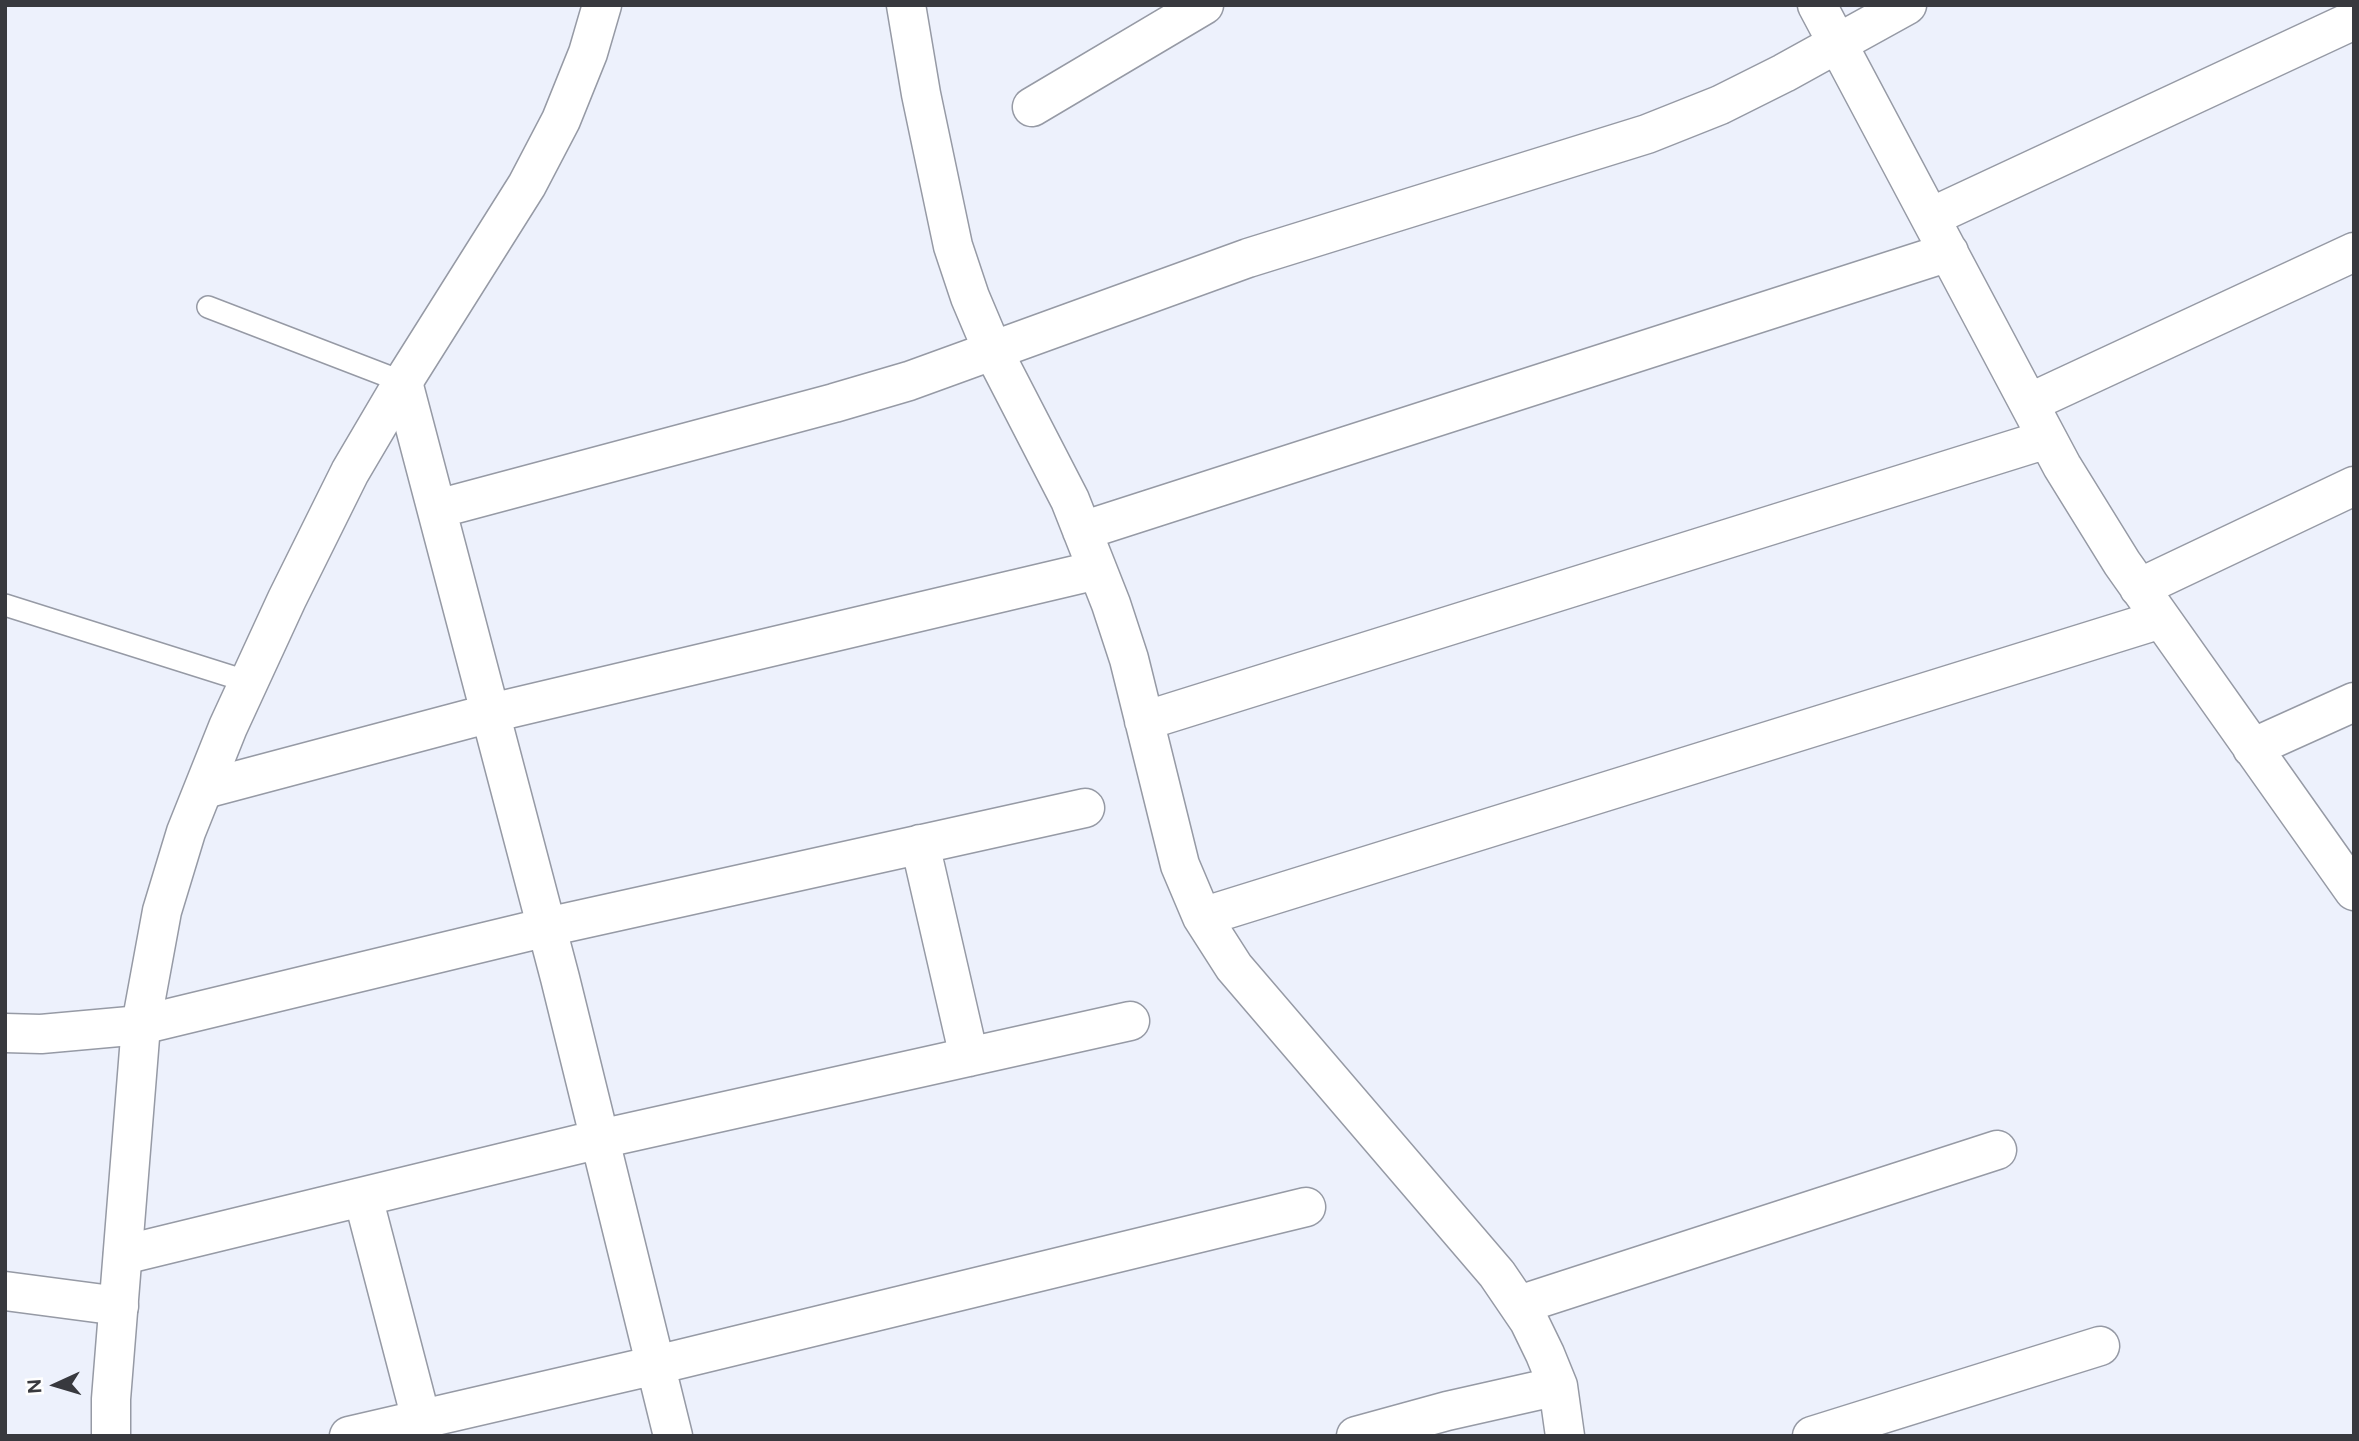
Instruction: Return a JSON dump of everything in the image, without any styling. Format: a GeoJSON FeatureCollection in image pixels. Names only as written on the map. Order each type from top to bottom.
{"type":"FeatureCollection","features":[{"type":"Feature","properties":{"kind":"street"},"geometry":{"type":"LineString","coordinates":[[111,1436],[141,1025],[162,911],[186,832],[228,727],[350,472],[403,382],[527,185],[561,120],[588,52],[602,5]]}},
{"type":"Feature","properties":{"kind":"street"},"geometry":{"type":"LineString","coordinates":[[906,5],[921,94],[953,246],[970,297],[992,349],[1070,500],[1111,604],[1129,659],[1180,864],[1202,917],[1234,967],[1488,1263],[1519,1305],[1558,1385],[1565,1436]]}},
{"type":"Feature","properties":{"kind":"street"},"geometry":{"type":"LineString","coordinates":[[1032,107],[1204,5]]}},
{"type":"Feature","properties":{"kind":"street"},"geometry":{"type":"LineString","coordinates":[[1817,5],[2069,477],[2139,588],[2354,891]]}},
{"type":"Feature","properties":{"kind":"street"},"geometry":{"type":"LineString","coordinates":[[438,509],[909,381],[1248,258],[1647,134],[1720,105],[1907,5]]}},
{"type":"Feature","properties":{"kind":"street"},"geometry":{"type":"LineString","coordinates":[[1931,217],[2354,20]]}},
{"type":"Feature","properties":{"kind":"street"},"geometry":{"type":"LineString","coordinates":[[1082,531],[1949,252]]}},
{"type":"Feature","properties":{"kind":"street"},"geometry":{"type":"LineString","coordinates":[[2029,403],[2354,252]]}},
{"type":"Feature","properties":{"kind":"street"},"geometry":{"type":"LineString","coordinates":[[403,382],[547,927],[673,1436]]}},
{"type":"Feature","properties":{"kind":"street"},"geometry":{"type":"LineString","coordinates":[[1144,721],[2047,439]]}},
{"type":"Feature","properties":{"kind":"street"},"geometry":{"type":"LineString","coordinates":[[2139,588],[2354,486]]}},
{"type":"Feature","properties":{"kind":"street"},"geometry":{"type":"LineString","coordinates":[[205,789],[491,713],[1097,570]]}},
{"type":"Feature","properties":{"kind":"street"},"geometry":{"type":"LineString","coordinates":[[1202,917],[2161,618]]}},
{"type":"Feature","properties":{"kind":"street"},"geometry":{"type":"LineString","coordinates":[[2252,748],[2354,702]]}},
{"type":"Feature","properties":{"kind":"street"},"geometry":{"type":"LineString","coordinates":[[5,1033],[41,1034],[141,1025],[547,927],[1085,808]]}},
{"type":"Feature","properties":{"kind":"street"},"geometry":{"type":"LineString","coordinates":[[920,844],[969,1057]]}},
{"type":"Feature","properties":{"kind":"street"},"geometry":{"type":"LineString","coordinates":[[123,1255],[600,1139],[1130,1021]]}},
{"type":"Feature","properties":{"kind":"street"},"geometry":{"type":"LineString","coordinates":[[1519,1305],[1997,1150]]}},
{"type":"Feature","properties":{"kind":"street"},"geometry":{"type":"LineString","coordinates":[[363,1197],[421,1419]]}},
{"type":"Feature","properties":{"kind":"street"},"geometry":{"type":"LineString","coordinates":[[349,1436],[656,1365],[1306,1207]]}},
{"type":"Feature","properties":{"kind":"street"},"geometry":{"type":"LineString","coordinates":[[5,1291],[119,1306]]}},
{"type":"Feature","properties":{"kind":"street"},"geometry":{"type":"LineString","coordinates":[[1812,1436],[2100,1346]]}},
{"type":"Feature","properties":{"kind":"street"},"geometry":{"type":"LineString","coordinates":[[1356,1436],[1558,1385]]}},
{"type":"Feature","properties":{"kind":"lane"},"geometry":{"type":"LineString","coordinates":[[208,307],[403,382]]}},
{"type":"Feature","properties":{"kind":"lane"},"geometry":{"type":"LineString","coordinates":[[5,606],[249,682]]}}]}
